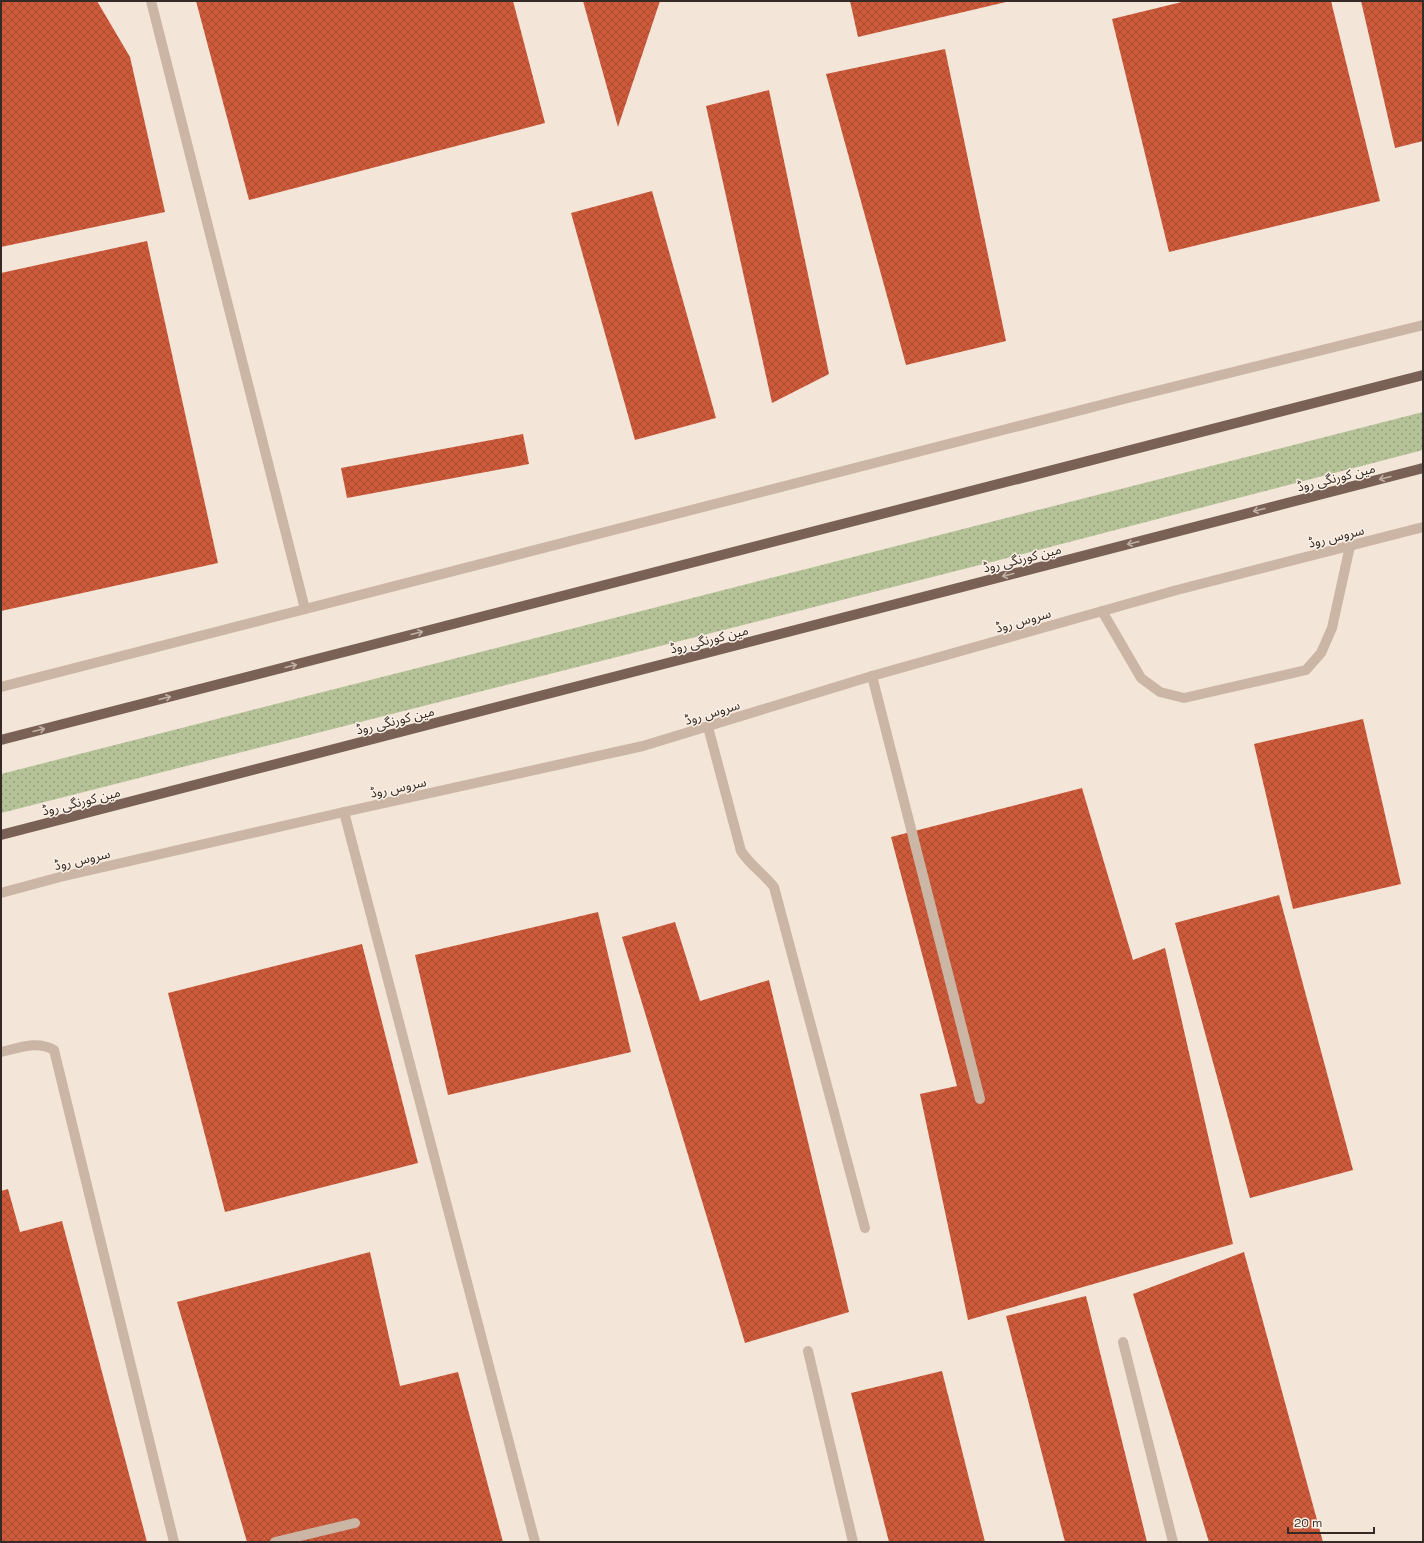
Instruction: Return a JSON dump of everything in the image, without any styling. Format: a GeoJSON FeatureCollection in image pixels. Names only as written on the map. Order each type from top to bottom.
{"type":"FeatureCollection","features":[{"type":"Feature","properties":{"kind":"main road"},"geometry":{"type":"LineString","coordinates":[[1,740],[1423,375]]}},
{"type":"Feature","properties":{"kind":"main road","name":"مین کورنگی روڈ"},"geometry":{"type":"LineString","coordinates":[[1,835],[1423,468]]}},
{"type":"Feature","properties":{"kind":"street"},"geometry":{"type":"LineString","coordinates":[[150,1],[305,609]]}},
{"type":"Feature","properties":{"kind":"street"},"geometry":{"type":"LineString","coordinates":[[1,687],[1128,398],[1423,325]]}},
{"type":"Feature","properties":{"kind":"street","name":"سروس روڈ"},"geometry":{"type":"LineString","coordinates":[[1,892],[60,877],[344,812],[643,746],[872,676],[1177,590],[1423,527]]}},
{"type":"Feature","properties":{"kind":"street"},"geometry":{"type":"LineString","coordinates":[[1102,612],[1141,678],[1160,692],[1184,698],[1306,670],[1321,653],[1332,628],[1350,546]]}},
{"type":"Feature","properties":{"kind":"street"},"geometry":{"type":"LineString","coordinates":[[872,676],[980,1099]]}},
{"type":"Feature","properties":{"kind":"street"},"geometry":{"type":"LineString","coordinates":[[708,727],[741,851],[745,858],[766,876],[774,887],[865,1228]]}},
{"type":"Feature","properties":{"kind":"street"},"geometry":{"type":"LineString","coordinates":[[344,812],[535,1542]]}},
{"type":"Feature","properties":{"kind":"street"},"geometry":{"type":"LineString","coordinates":[[1,1052],[37,1044],[47,1046],[54,1050],[174,1542]]}},
{"type":"Feature","properties":{"kind":"street"},"geometry":{"type":"LineString","coordinates":[[1123,1342],[1172,1542]]}},
{"type":"Feature","properties":{"kind":"street"},"geometry":{"type":"LineString","coordinates":[[808,1351],[853,1542]]}},
{"type":"Feature","properties":{"kind":"street"},"geometry":{"type":"LineString","coordinates":[[274,1542],[355,1523]]}},
{"type":"Feature","properties":{"kind":"green space"},"geometry":{"type":"Polygon","coordinates":[[[1423,412],[1423,450],[1023,554],[1,813],[1,774],[1423,412]]]}},
{"type":"Feature","properties":{"kind":"building"},"geometry":{"type":"Polygon","coordinates":[[[1,1],[97,1],[130,57],[165,212],[1,247],[1,1]]]}},
{"type":"Feature","properties":{"kind":"building"},"geometry":{"type":"Polygon","coordinates":[[[196,1],[513,1],[545,123],[249,200],[196,1]]]}},
{"type":"Feature","properties":{"kind":"building"},"geometry":{"type":"Polygon","coordinates":[[[583,1],[660,1],[618,127],[583,1]]]}},
{"type":"Feature","properties":{"kind":"building"},"geometry":{"type":"Polygon","coordinates":[[[850,1],[1006,1],[1006,2],[858,37],[850,1]]]}},
{"type":"Feature","properties":{"kind":"building"},"geometry":{"type":"Polygon","coordinates":[[[1186,1],[1331,1],[1380,201],[1169,252],[1112,19],[1186,1]]]}},
{"type":"Feature","properties":{"kind":"building"},"geometry":{"type":"Polygon","coordinates":[[[1361,1],[1423,1],[1423,141],[1395,148],[1361,1]]]}},
{"type":"Feature","properties":{"kind":"building"},"geometry":{"type":"Polygon","coordinates":[[[945,49],[1006,341],[906,365],[826,74],[945,49]]]}},
{"type":"Feature","properties":{"kind":"building"},"geometry":{"type":"Polygon","coordinates":[[[769,90],[829,374],[772,403],[706,106],[769,90]]]}},
{"type":"Feature","properties":{"kind":"building"},"geometry":{"type":"Polygon","coordinates":[[[652,191],[716,418],[635,440],[571,213],[652,191]]]}},
{"type":"Feature","properties":{"kind":"building"},"geometry":{"type":"Polygon","coordinates":[[[147,241],[218,563],[1,611],[1,273],[147,241]]]}},
{"type":"Feature","properties":{"kind":"building"},"geometry":{"type":"Polygon","coordinates":[[[523,434],[529,464],[347,498],[341,468],[523,434]]]}},
{"type":"Feature","properties":{"kind":"building"},"geometry":{"type":"Polygon","coordinates":[[[1363,719],[1401,884],[1293,909],[1254,744],[1363,719]]]}},
{"type":"Feature","properties":{"kind":"building"},"geometry":{"type":"Polygon","coordinates":[[[1082,788],[1133,960],[1165,948],[1233,1244],[968,1320],[920,1094],[957,1086],[891,837],[1082,788]]]}},
{"type":"Feature","properties":{"kind":"building"},"geometry":{"type":"Polygon","coordinates":[[[1279,895],[1353,1170],[1250,1198],[1175,923],[1279,895]]]}},
{"type":"Feature","properties":{"kind":"building"},"geometry":{"type":"Polygon","coordinates":[[[598,912],[631,1052],[448,1095],[415,955],[598,912]]]}},
{"type":"Feature","properties":{"kind":"building"},"geometry":{"type":"Polygon","coordinates":[[[675,922],[700,1001],[769,980],[849,1312],[745,1343],[622,937],[675,922]]]}},
{"type":"Feature","properties":{"kind":"building"},"geometry":{"type":"Polygon","coordinates":[[[362,944],[418,1163],[225,1212],[168,993],[362,944]]]}},
{"type":"Feature","properties":{"kind":"building"},"geometry":{"type":"Polygon","coordinates":[[[8,1189],[20,1232],[62,1221],[147,1542],[1,1542],[1,1191],[8,1189]]]}},
{"type":"Feature","properties":{"kind":"building"},"geometry":{"type":"Polygon","coordinates":[[[370,1252],[400,1386],[458,1372],[503,1542],[247,1542],[177,1302],[370,1252]]]}},
{"type":"Feature","properties":{"kind":"building"},"geometry":{"type":"Polygon","coordinates":[[[1244,1252],[1323,1542],[1209,1542],[1133,1294],[1244,1252]]]}},
{"type":"Feature","properties":{"kind":"building"},"geometry":{"type":"Polygon","coordinates":[[[1086,1296],[1147,1542],[1065,1542],[1006,1316],[1086,1296]]]}},
{"type":"Feature","properties":{"kind":"building"},"geometry":{"type":"Polygon","coordinates":[[[942,1371],[985,1542],[889,1542],[851,1393],[942,1371]]]}}]}
